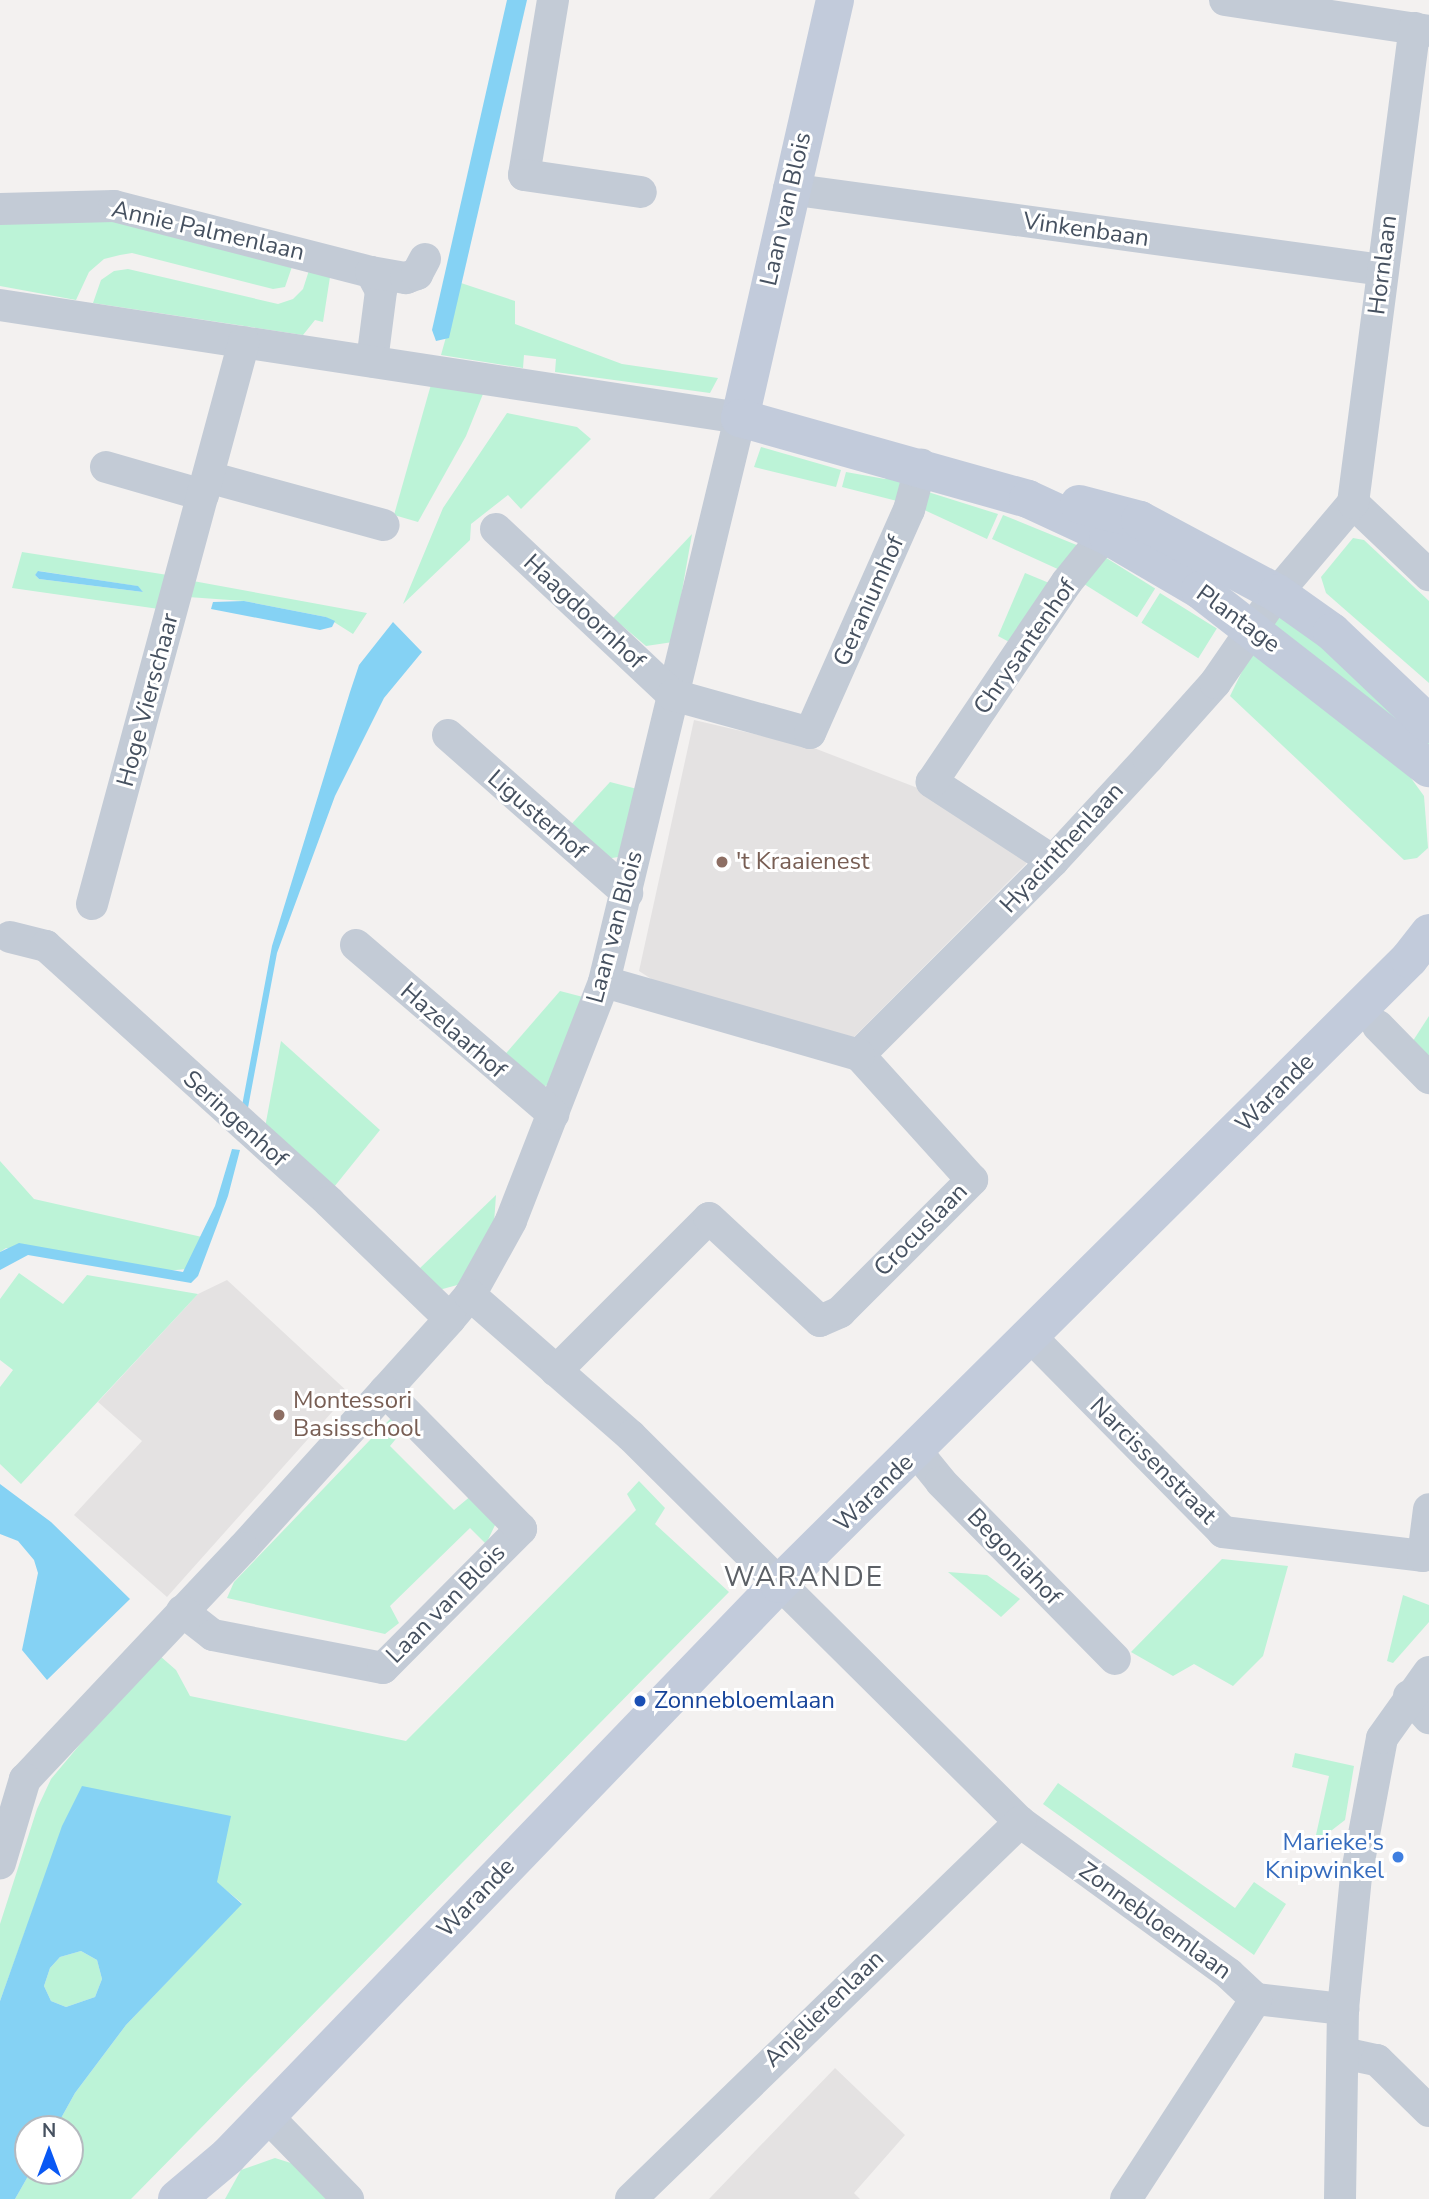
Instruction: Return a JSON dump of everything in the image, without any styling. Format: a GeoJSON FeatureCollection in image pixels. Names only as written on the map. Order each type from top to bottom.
{"type":"FeatureCollection","features":[{"type":"Feature","properties":{"kind":"main road","name":"Laan van Blois"},"geometry":{"type":"LineString","coordinates":[[740,418],[789,189],[835,0]]}},
{"type":"Feature","properties":{"kind":"main road","name":"Plantage"},"geometry":{"type":"LineString","coordinates":[[740,418],[921,466],[1115,525],[1429,768]]}},
{"type":"Feature","properties":{"kind":"main road","name":"Plantage"},"geometry":{"type":"LineString","coordinates":[[1115,525],[1140,520],[1277,593],[1332,632],[1429,724]]}},
{"type":"Feature","properties":{"kind":"main road","name":"Warande"},"geometry":{"type":"LineString","coordinates":[[177,2199],[228,2156],[265,2114],[779,1584],[917,1452],[1423,946]]}},
{"type":"Feature","properties":{"kind":"main road","name":"Warande"},"geometry":{"type":"LineString","coordinates":[[207,2199],[228,2156]]}},
{"type":"Feature","properties":{"kind":"street"},"geometry":{"type":"LineString","coordinates":[[553,0],[524,175],[641,192]]}},
{"type":"Feature","properties":{"kind":"street"},"geometry":{"type":"LineString","coordinates":[[1225,0],[1422,29]]}},
{"type":"Feature","properties":{"kind":"street","name":"Hornlaan"},"geometry":{"type":"LineString","coordinates":[[1353,503],[1383,270],[1422,29]]}},
{"type":"Feature","properties":{"kind":"street","name":"Vinkenbaan"},"geometry":{"type":"LineString","coordinates":[[789,189],[1383,270]]}},
{"type":"Feature","properties":{"kind":"street","name":"Annie Palmenlaan"},"geometry":{"type":"LineString","coordinates":[[0,209],[114,206],[371,272],[407,278],[417,274],[425,259]]}},
{"type":"Feature","properties":{"kind":"street"},"geometry":{"type":"LineString","coordinates":[[371,272],[382,291],[372,361]]}},
{"type":"Feature","properties":{"kind":"street"},"geometry":{"type":"LineString","coordinates":[[0,305],[740,418]]}},
{"type":"Feature","properties":{"kind":"street","name":"Hoge Vierschaar"},"geometry":{"type":"LineString","coordinates":[[92,904],[244,341]]}},
{"type":"Feature","properties":{"kind":"street","name":"Laan van Blois"},"geometry":{"type":"LineString","coordinates":[[0,1863],[13,1776],[182,1611],[385,1391],[470,1295],[511,1221],[604,982],[740,418]]}},
{"type":"Feature","properties":{"kind":"street","name":"Geraniumhof"},"geometry":{"type":"LineString","coordinates":[[673,695],[810,733],[909,510],[921,466]]}},
{"type":"Feature","properties":{"kind":"street"},"geometry":{"type":"LineString","coordinates":[[106,467],[384,525]]}},
{"type":"Feature","properties":{"kind":"street"},"geometry":{"type":"LineString","coordinates":[[1252,630],[1277,593],[1353,503],[1429,575]]}},
{"type":"Feature","properties":{"kind":"street","name":"Chrysantenhof"},"geometry":{"type":"LineString","coordinates":[[1053,861],[932,782],[1068,582],[1115,525]]}},
{"type":"Feature","properties":{"kind":"street","name":"Haagdoornhof"},"geometry":{"type":"LineString","coordinates":[[495,529],[673,695]]}},
{"type":"Feature","properties":{"kind":"street","name":"Hyacinthenlaan"},"geometry":{"type":"LineString","coordinates":[[859,1055],[1053,861],[1214,683],[1252,630]]}},
{"type":"Feature","properties":{"kind":"street","name":"Ligusterhof"},"geometry":{"type":"LineString","coordinates":[[448,735],[627,893]]}},
{"type":"Feature","properties":{"kind":"street","name":"Seringenhof"},"geometry":{"type":"LineString","coordinates":[[10,937],[46,946],[329,1202],[450,1318]]}},
{"type":"Feature","properties":{"kind":"street","name":"Hazelaarhof"},"geometry":{"type":"LineString","coordinates":[[356,945],[553,1114]]}},
{"type":"Feature","properties":{"kind":"street"},"geometry":{"type":"LineString","coordinates":[[604,982],[859,1055]]}},
{"type":"Feature","properties":{"kind":"street"},"geometry":{"type":"LineString","coordinates":[[1378,1026],[1429,1078]]}},
{"type":"Feature","properties":{"kind":"street","name":"Crocuslaan"},"geometry":{"type":"LineString","coordinates":[[556,1371],[709,1218],[820,1321],[839,1311],[972,1180],[859,1055]]}},
{"type":"Feature","properties":{"kind":"street","name":"Zonnebloemlaan"},"geometry":{"type":"LineString","coordinates":[[470,1295],[631,1436],[1020,1822],[1229,1974],[1256,1999]]}},
{"type":"Feature","properties":{"kind":"street","name":"Narcissenstraat"},"geometry":{"type":"LineString","coordinates":[[1031,1337],[1223,1532],[1426,1559]]}},
{"type":"Feature","properties":{"kind":"street","name":"Laan van Blois"},"geometry":{"type":"LineString","coordinates":[[182,1611],[213,1634],[383,1668],[521,1529],[385,1391]]}},
{"type":"Feature","properties":{"kind":"street","name":"Begoniahof"},"geometry":{"type":"LineString","coordinates":[[917,1452],[1115,1659]]}},
{"type":"Feature","properties":{"kind":"street"},"geometry":{"type":"LineString","coordinates":[[1426,1559],[1429,1508]]}},
{"type":"Feature","properties":{"kind":"street"},"geometry":{"type":"LineString","coordinates":[[1340,2199],[1343,2009],[1356,1877],[1382,1738],[1419,1707],[1429,1672]]}},
{"type":"Feature","properties":{"kind":"street","name":"Anjelierenlaan"},"geometry":{"type":"LineString","coordinates":[[631,2199],[1020,1822]]}},
{"type":"Feature","properties":{"kind":"street"},"geometry":{"type":"LineString","coordinates":[[1126,2199],[1256,1999],[1343,2009]]}},
{"type":"Feature","properties":{"kind":"street"},"geometry":{"type":"LineString","coordinates":[[1343,2053],[1377,2060],[1429,2111]]}},
{"type":"Feature","properties":{"kind":"street"},"geometry":{"type":"LineString","coordinates":[[265,2114],[348,2199]]}},
{"type":"Feature","properties":{"kind":"shaded area"},"geometry":{"type":"Polygon","coordinates":[[[694,720],[814,748],[928,792],[1026,854],[1026,864],[852,1039],[656,982],[639,971],[694,720]]]}},
{"type":"Feature","properties":{"kind":"shaded area"},"geometry":{"type":"Polygon","coordinates":[[[227,1280],[349,1393],[167,1597],[74,1515],[142,1441],[98,1402],[198,1294],[227,1280]]]}},
{"type":"Feature","properties":{"kind":"shaded area"},"geometry":{"type":"Polygon","coordinates":[[[835,2068],[905,2135],[854,2193],[860,2199],[709,2199],[835,2068]]]}},
{"type":"Feature","properties":{"kind":"green space"},"geometry":{"type":"Polygon","coordinates":[[[0,214],[89,214],[295,258],[285,287],[273,289],[132,253],[120,255],[104,259],[89,272],[76,300],[0,286],[0,214]]]}},
{"type":"Feature","properties":{"kind":"green space"},"geometry":{"type":"Polygon","coordinates":[[[311,264],[330,277],[323,322],[315,320],[303,335],[93,303],[101,280],[114,271],[128,269],[278,304],[293,299],[303,289],[311,264]]]}},
{"type":"Feature","properties":{"kind":"green space"},"geometry":{"type":"Polygon","coordinates":[[[461,283],[515,301],[515,324],[622,364],[718,378],[710,393],[555,372],[556,359],[524,355],[523,368],[441,355],[461,283]]]}},
{"type":"Feature","properties":{"kind":"green space"},"geometry":{"type":"Polygon","coordinates":[[[432,381],[485,389],[466,436],[418,522],[394,515],[432,381]]]}},
{"type":"Feature","properties":{"kind":"green space"},"geometry":{"type":"Polygon","coordinates":[[[507,413],[577,427],[591,439],[521,509],[508,495],[471,524],[470,540],[403,604],[443,508],[507,413]]]}},
{"type":"Feature","properties":{"kind":"green space"},"geometry":{"type":"Polygon","coordinates":[[[761,447],[841,470],[836,487],[754,467],[761,447]]]}},
{"type":"Feature","properties":{"kind":"green space"},"geometry":{"type":"Polygon","coordinates":[[[846,472],[885,479],[892,473],[908,478],[901,502],[842,487],[846,472]]]}},
{"type":"Feature","properties":{"kind":"green space"},"geometry":{"type":"Polygon","coordinates":[[[928,492],[998,514],[987,539],[920,508],[928,492]]]}},
{"type":"Feature","properties":{"kind":"green space"},"geometry":{"type":"Polygon","coordinates":[[[1003,515],[1079,546],[1062,571],[992,539],[1003,515]]]}},
{"type":"Feature","properties":{"kind":"green space"},"geometry":{"type":"Polygon","coordinates":[[[692,534],[673,642],[646,646],[613,618],[692,534]]]}},
{"type":"Feature","properties":{"kind":"green space"},"geometry":{"type":"Polygon","coordinates":[[[1353,538],[1364,540],[1429,601],[1429,683],[1326,593],[1321,577],[1353,538]]]}},
{"type":"Feature","properties":{"kind":"green space"},"geometry":{"type":"Polygon","coordinates":[[[22,552],[174,576],[166,610],[12,588],[22,552]],[[39,571],[35,575],[39,579],[143,592],[137,586],[39,571]]]}},
{"type":"Feature","properties":{"kind":"green space"},"geometry":{"type":"Polygon","coordinates":[[[1100,554],[1155,588],[1137,617],[1082,583],[1100,554]]]}},
{"type":"Feature","properties":{"kind":"green space"},"geometry":{"type":"Polygon","coordinates":[[[1025,573],[1054,585],[1013,644],[998,636],[1025,573]]]}},
{"type":"Feature","properties":{"kind":"green space"},"geometry":{"type":"Polygon","coordinates":[[[193,581],[367,613],[353,634],[326,617],[244,601],[188,597],[193,581]]]}},
{"type":"Feature","properties":{"kind":"green space"},"geometry":{"type":"Polygon","coordinates":[[[1160,593],[1217,629],[1198,658],[1141,623],[1160,593]]]}},
{"type":"Feature","properties":{"kind":"green space"},"geometry":{"type":"Polygon","coordinates":[[[1283,614],[1429,738],[1429,755],[1269,628],[1271,618],[1283,614]]]}},
{"type":"Feature","properties":{"kind":"green space"},"geometry":{"type":"Polygon","coordinates":[[[1254,647],[1400,763],[1424,796],[1428,848],[1417,858],[1404,860],[1230,696],[1254,647]]]}},
{"type":"Feature","properties":{"kind":"green space"},"geometry":{"type":"Polygon","coordinates":[[[610,782],[641,790],[624,856],[600,860],[566,830],[610,782]]]}},
{"type":"Feature","properties":{"kind":"green space"},"geometry":{"type":"Polygon","coordinates":[[[560,991],[583,997],[548,1085],[539,1088],[501,1059],[560,991]]]}},
{"type":"Feature","properties":{"kind":"green space"},"geometry":{"type":"Polygon","coordinates":[[[1429,1016],[1429,1066],[1409,1047],[1429,1016]]]}},
{"type":"Feature","properties":{"kind":"green space"},"geometry":{"type":"Polygon","coordinates":[[[281,1041],[380,1130],[330,1192],[264,1133],[281,1041]]]}},
{"type":"Feature","properties":{"kind":"green space"},"geometry":{"type":"Polygon","coordinates":[[[0,1161],[34,1199],[202,1237],[187,1269],[165,1271],[6,1248],[0,1252],[0,1161]]]}},
{"type":"Feature","properties":{"kind":"green space"},"geometry":{"type":"Polygon","coordinates":[[[496,1195],[494,1223],[461,1284],[439,1290],[419,1269],[496,1195]]]}},
{"type":"Feature","properties":{"kind":"green space"},"geometry":{"type":"Polygon","coordinates":[[[19,1273],[63,1304],[87,1275],[198,1294],[21,1484],[0,1464],[0,1387],[13,1370],[0,1360],[0,1299],[19,1273]]]}},
{"type":"Feature","properties":{"kind":"green space"},"geometry":{"type":"Polygon","coordinates":[[[392,1417],[404,1429],[390,1446],[454,1510],[472,1495],[496,1523],[486,1544],[470,1528],[390,1606],[399,1623],[385,1634],[227,1598],[234,1582],[392,1417]]]}},
{"type":"Feature","properties":{"kind":"green space"},"geometry":{"type":"Polygon","coordinates":[[[639,1481],[665,1508],[655,1524],[729,1592],[131,2199],[15,2199],[23,2185],[84,2185],[84,2115],[63,2115],[75,2093],[126,2025],[242,1903],[217,1883],[65,1821],[0,2001],[0,1924],[37,1809],[51,1779],[134,1680],[160,1656],[176,1670],[190,1696],[406,1741],[636,1510],[627,1494],[639,1481]]]}},
{"type":"Feature","properties":{"kind":"green space"},"geometry":{"type":"Polygon","coordinates":[[[1222,1559],[1288,1566],[1263,1656],[1233,1686],[1194,1664],[1173,1676],[1131,1652],[1222,1559]]]}},
{"type":"Feature","properties":{"kind":"green space"},"geometry":{"type":"Polygon","coordinates":[[[948,1572],[987,1575],[1020,1599],[1001,1617],[948,1572]]]}},
{"type":"Feature","properties":{"kind":"green space"},"geometry":{"type":"Polygon","coordinates":[[[1403,1595],[1429,1605],[1429,1622],[1393,1663],[1387,1661],[1403,1595]]]}},
{"type":"Feature","properties":{"kind":"green space"},"geometry":{"type":"Polygon","coordinates":[[[1295,1753],[1354,1766],[1345,1820],[1314,1844],[1329,1776],[1292,1767],[1295,1753]]]}},
{"type":"Feature","properties":{"kind":"green space"},"geometry":{"type":"Polygon","coordinates":[[[1058,1783],[1235,1908],[1254,1882],[1286,1904],[1254,1955],[1043,1804],[1058,1783]]]}},
{"type":"Feature","properties":{"kind":"green space"},"geometry":{"type":"Polygon","coordinates":[[[81,1951],[97,1960],[102,1979],[95,1997],[66,2007],[51,2001],[44,1986],[50,1968],[60,1957],[81,1951]]]}},
{"type":"Feature","properties":{"kind":"green space"},"geometry":{"type":"Polygon","coordinates":[[[275,2158],[294,2164],[328,2199],[225,2199],[241,2170],[275,2158]]]}},
{"type":"Feature","properties":{"kind":"water"},"geometry":{"type":"Polygon","coordinates":[[[507,0],[527,0],[449,338],[436,341],[432,330],[507,0]]]}},
{"type":"Feature","properties":{"kind":"water"},"geometry":{"type":"Polygon","coordinates":[[[38,571],[138,586],[143,592],[39,579],[35,575],[38,571]]]}},
{"type":"Feature","properties":{"kind":"water"},"geometry":{"type":"Polygon","coordinates":[[[244,601],[335,621],[332,627],[320,630],[211,609],[213,602],[244,601]]]}},
{"type":"Feature","properties":{"kind":"water"},"geometry":{"type":"Polygon","coordinates":[[[393,622],[422,652],[384,698],[335,796],[277,953],[247,1113],[241,1111],[272,946],[359,665],[393,622]]]}},
{"type":"Feature","properties":{"kind":"water"},"geometry":{"type":"Polygon","coordinates":[[[232,1149],[240,1150],[228,1196],[198,1276],[191,1283],[28,1255],[0,1270],[0,1252],[19,1243],[183,1272],[215,1206],[232,1149]]]}},
{"type":"Feature","properties":{"kind":"water"},"geometry":{"type":"Polygon","coordinates":[[[0,1484],[51,1522],[130,1599],[47,1680],[22,1650],[38,1573],[34,1560],[18,1541],[0,1534],[0,1484]]]}},
{"type":"Feature","properties":{"kind":"water"},"geometry":{"type":"Polygon","coordinates":[[[82,1786],[231,1816],[217,1882],[242,1904],[126,2025],[75,2093],[63,2115],[14,2115],[14,2185],[23,2185],[15,2199],[0,2199],[0,2001],[62,1826],[82,1786]],[[81,1951],[60,1957],[50,1968],[44,1986],[51,2001],[66,2007],[95,1997],[102,1979],[97,1960],[81,1951]]]}},
{"type":"Feature","properties":{"kind":"place","name":"'t Kraaienest"},"geometry":{"type":"Point","coordinates":[722,862]}},
{"type":"Feature","properties":{"kind":"place","name":"Montessori Basisschool"},"geometry":{"type":"Point","coordinates":[279,1415]}},
{"type":"Feature","properties":{"kind":"place","name":"Zonnebloemlaan"},"geometry":{"type":"Point","coordinates":[640,1701]}},
{"type":"Feature","properties":{"kind":"place","name":"Marieke's Knipwinkel"},"geometry":{"type":"Point","coordinates":[1398,1857]}},
{"type":"Feature","properties":{"kind":"district","name":"WARANDE"},"geometry":{"type":"Point","coordinates":[804,1577]}}]}
